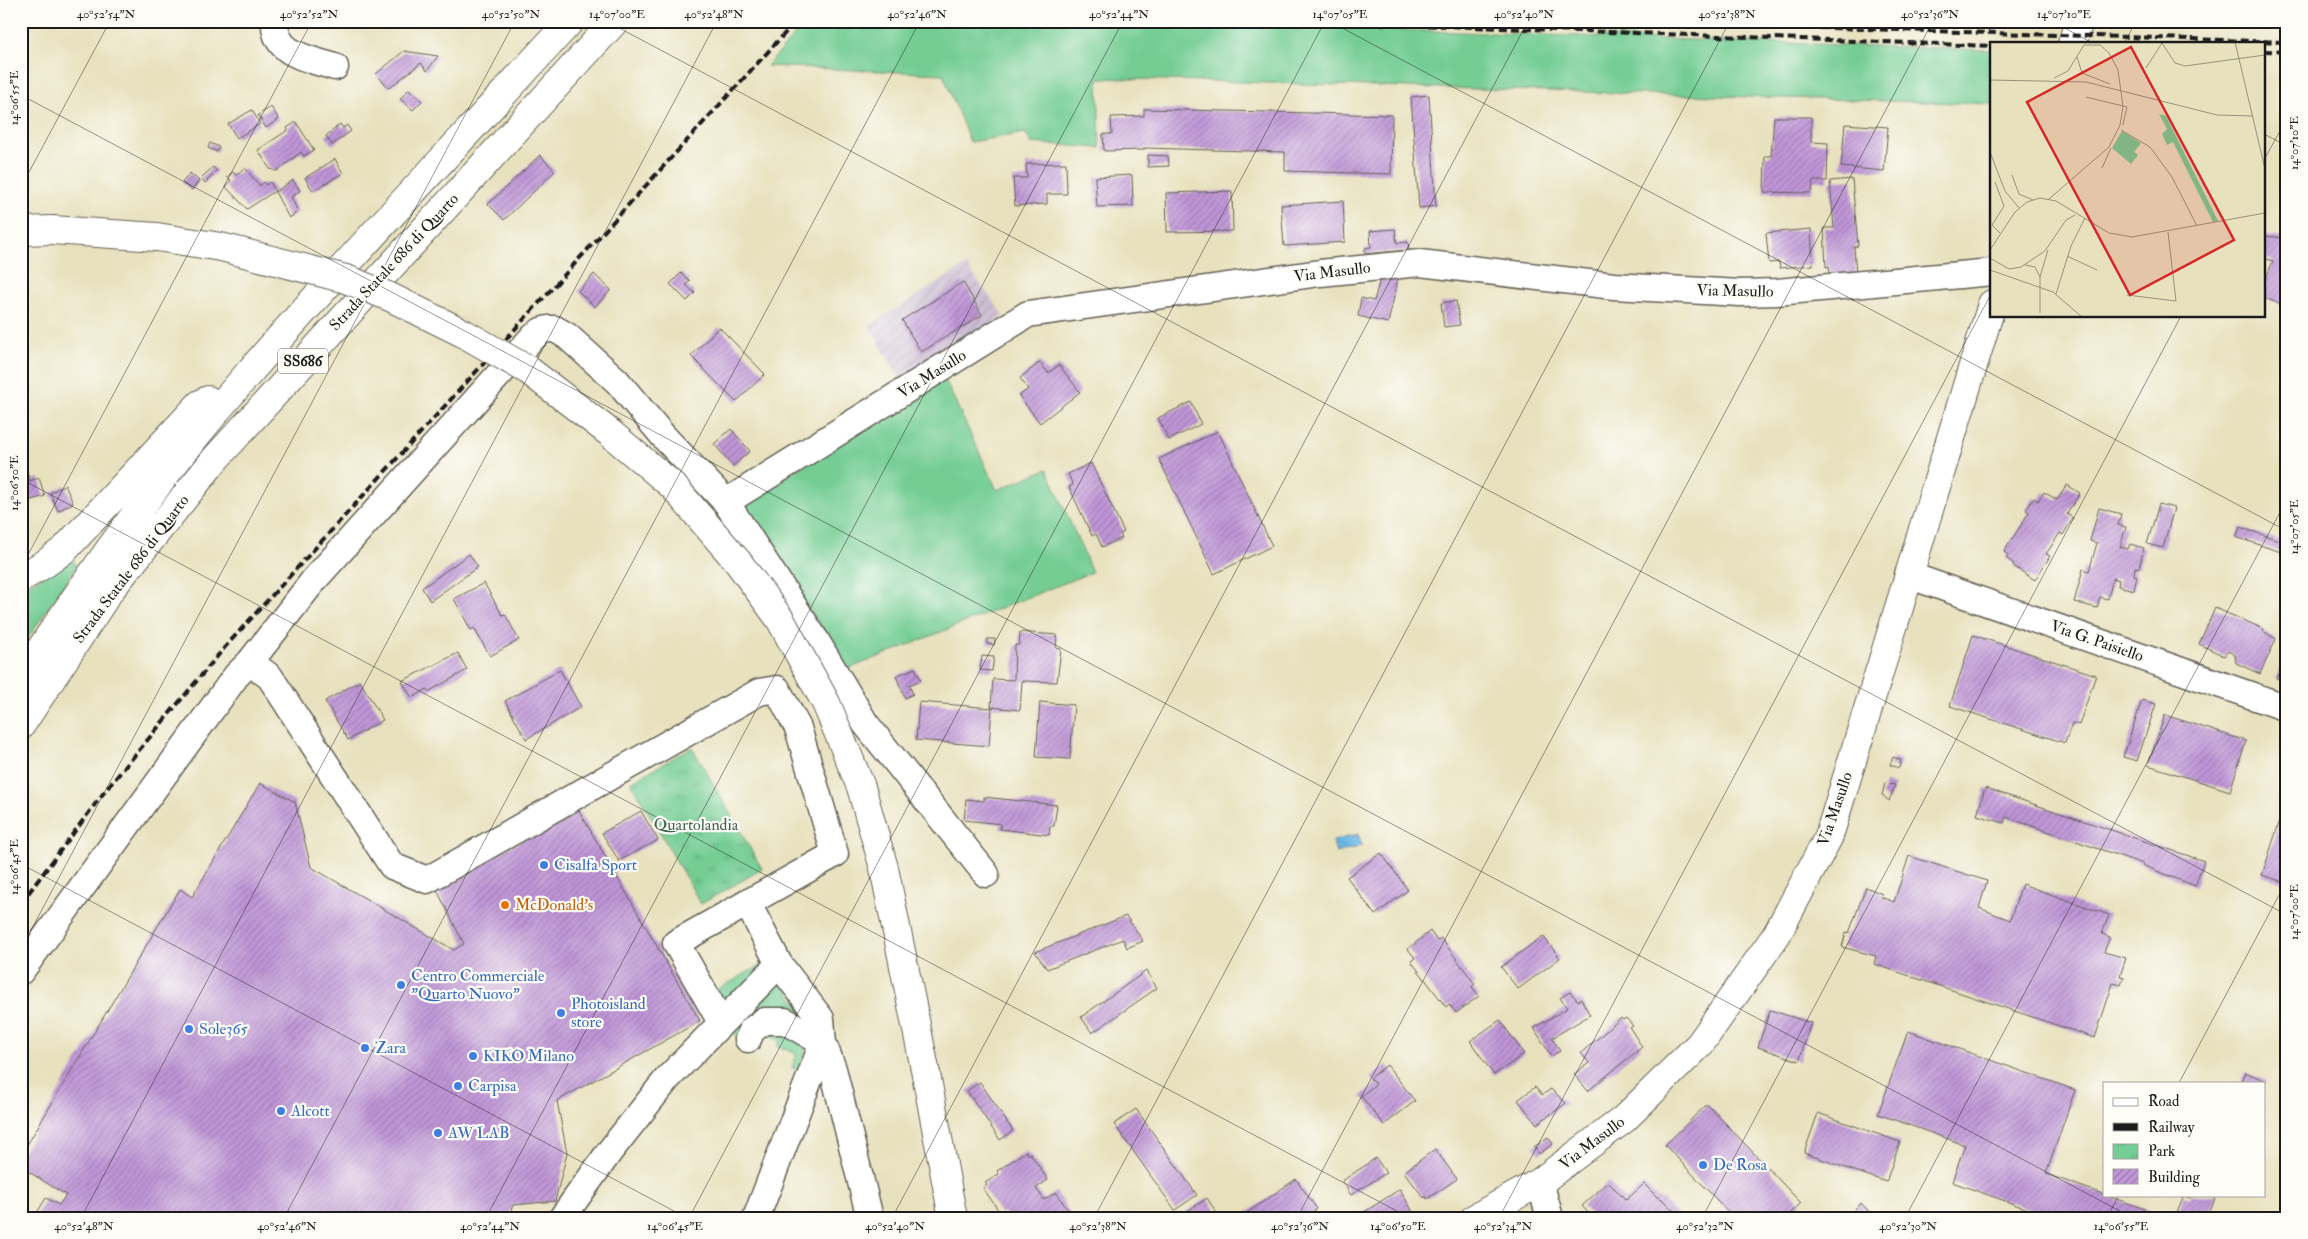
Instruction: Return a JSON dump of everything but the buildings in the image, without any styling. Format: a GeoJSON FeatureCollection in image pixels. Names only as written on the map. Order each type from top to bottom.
{"type":"FeatureCollection","features":[{"type":"Feature","properties":{"kind":"main road","name":"Strada Statale 686 di Quarto"},"geometry":{"type":"LineString","coordinates":[[21,679],[93,571],[187,448],[247,375],[570,21]]}},
{"type":"Feature","properties":{"kind":"main road","name":"Strada Statale 686 di Quarto"},"geometry":{"type":"LineString","coordinates":[[21,725],[110,590],[210,466],[293,372],[615,21]]}},
{"type":"Feature","properties":{"kind":"main road"},"geometry":{"type":"LineString","coordinates":[[2073,42],[2079,21]]}},
{"type":"Feature","properties":{"kind":"main road"},"geometry":{"type":"LineString","coordinates":[[21,231],[52,230],[157,237],[221,247],[346,279],[390,297],[463,333],[528,370],[610,433],[673,486],[738,562],[780,619],[826,703],[861,787],[884,868],[926,1074],[952,1218]]}},
{"type":"Feature","properties":{"kind":"main road","name":"Via Masullo"},"geometry":{"type":"LineString","coordinates":[[1475,1218],[1540,1182],[1624,1120],[1700,1044],[1777,934],[1829,836],[1990,310]]}},
{"type":"Feature","properties":{"kind":"main road"},"geometry":{"type":"LineString","coordinates":[[21,578],[46,563],[64,549],[200,404],[247,375]]}},
{"type":"Feature","properties":{"kind":"street"},"geometry":{"type":"LineString","coordinates":[[275,21],[277,36],[283,47],[295,55],[335,68]]}},
{"type":"Feature","properties":{"kind":"street","name":"Via Masullo"},"geometry":{"type":"LineString","coordinates":[[726,502],[1028,314],[1320,273],[1420,263],[1614,286],[1740,293],[1777,292],[1990,272]]}},
{"type":"Feature","properties":{"kind":"street"},"geometry":{"type":"LineString","coordinates":[[21,971],[236,676],[250,662],[333,558],[518,353],[541,331],[555,329],[561,332],[617,381],[664,437],[726,502],[815,639],[865,723],[986,874]]}},
{"type":"Feature","properties":{"kind":"street","name":"Via G. Paisiello"},"geometry":{"type":"LineString","coordinates":[[1908,575],[2287,708]]}},
{"type":"Feature","properties":{"kind":"street"},"geometry":{"type":"LineString","coordinates":[[250,662],[270,677],[392,866],[426,880],[759,692],[777,689],[815,639]]}},
{"type":"Feature","properties":{"kind":"street"},"geometry":{"type":"LineString","coordinates":[[721,1022],[676,943],[835,854],[798,728],[777,689]]}},
{"type":"Feature","properties":{"kind":"street"},"geometry":{"type":"LineString","coordinates":[[747,902],[779,964],[821,1019],[823,1042],[834,1069],[870,1218]]}},
{"type":"Feature","properties":{"kind":"street"},"geometry":{"type":"LineString","coordinates":[[562,1218],[638,1114],[667,1079],[779,964]]}},
{"type":"Feature","properties":{"kind":"street"},"geometry":{"type":"LineString","coordinates":[[748,1039],[752,1030],[764,1021],[785,1021],[823,1042]]}},
{"type":"Feature","properties":{"kind":"street"},"geometry":{"type":"LineString","coordinates":[[756,1218],[823,1042]]}},
{"type":"Feature","properties":{"kind":"street"},"geometry":{"type":"LineString","coordinates":[[1540,1182],[1550,1218]]}},
{"type":"Feature","properties":{"kind":"shaded area"},"geometry":{"type":"Polygon","coordinates":[[[966,265],[1004,316],[900,379],[869,326],[966,265]]]}},
{"type":"Feature","properties":{"kind":"green space"},"geometry":{"type":"Polygon","coordinates":[[[807,21],[1132,21],[1990,50],[1990,104],[1098,78],[1100,148],[1031,143],[1025,133],[970,142],[943,74],[767,66],[807,21]]]}},
{"type":"Feature","properties":{"kind":"green space"},"geometry":{"type":"Polygon","coordinates":[[[944,378],[997,490],[1047,469],[1092,572],[848,669],[748,515],[746,501],[944,378]]]}},
{"type":"Feature","properties":{"kind":"green space"},"geometry":{"type":"Polygon","coordinates":[[[73,558],[76,567],[21,648],[21,589],[73,558]]]}},
{"type":"Feature","properties":{"kind":"green space","name":"Quartolandia"},"geometry":{"type":"Polygon","coordinates":[[[692,747],[762,869],[701,904],[631,782],[692,747]]]}},
{"type":"Feature","properties":{"kind":"green space"},"geometry":{"type":"Polygon","coordinates":[[[770,960],[723,1007],[713,992],[770,960]]]}},
{"type":"Feature","properties":{"kind":"green space"},"geometry":{"type":"Polygon","coordinates":[[[775,984],[784,986],[814,1025],[737,1035],[724,1030],[775,984]]]}},
{"type":"Feature","properties":{"kind":"green space"},"geometry":{"type":"Polygon","coordinates":[[[768,1029],[808,1044],[798,1070],[792,1068],[797,1054],[778,1046],[779,1040],[761,1034],[768,1029]]]}},
{"type":"Feature","properties":{"kind":"water"},"geometry":{"type":"Polygon","coordinates":[[[1358,834],[1362,846],[1336,853],[1333,841],[1358,834]]]}},
{"type":"Feature","properties":{"kind":"railway"},"geometry":{"type":"LineString","coordinates":[[21,903],[105,791],[225,647],[796,21]]}},
{"type":"Feature","properties":{"kind":"railway"},"geometry":{"type":"LineString","coordinates":[[1308,21],[1990,46]]}},
{"type":"Feature","properties":{"kind":"railway"},"geometry":{"type":"LineString","coordinates":[[1604,21],[2287,42]]}},
{"type":"Feature","properties":{"kind":"railway"},"geometry":{"type":"LineString","coordinates":[[2266,51],[2287,52]]}},
{"type":"Feature","properties":{"kind":"place","name":"Cisalfa Sport"},"geometry":{"type":"Point","coordinates":[544,865]}},
{"type":"Feature","properties":{"kind":"place","name":"McDonald's"},"geometry":{"type":"Point","coordinates":[505,905]}},
{"type":"Feature","properties":{"kind":"place","name":"Centro Commerciale \"Quarto Nuovo\""},"geometry":{"type":"Point","coordinates":[401,985]}},
{"type":"Feature","properties":{"kind":"place","name":"Photoisland store"},"geometry":{"type":"Point","coordinates":[561,1013]}},
{"type":"Feature","properties":{"kind":"place","name":"Sole365"},"geometry":{"type":"Point","coordinates":[189,1029]}},
{"type":"Feature","properties":{"kind":"place","name":"Zara"},"geometry":{"type":"Point","coordinates":[365,1048]}},
{"type":"Feature","properties":{"kind":"place","name":"KIKO Milano"},"geometry":{"type":"Point","coordinates":[473,1056]}},
{"type":"Feature","properties":{"kind":"place","name":"Carpisa"},"geometry":{"type":"Point","coordinates":[458,1086]}},
{"type":"Feature","properties":{"kind":"place","name":"Alcott"},"geometry":{"type":"Point","coordinates":[281,1111]}},
{"type":"Feature","properties":{"kind":"place","name":"AW LAB"},"geometry":{"type":"Point","coordinates":[438,1133]}},
{"type":"Feature","properties":{"kind":"place","name":"De Rosa"},"geometry":{"type":"Point","coordinates":[1703,1165]}}]}
